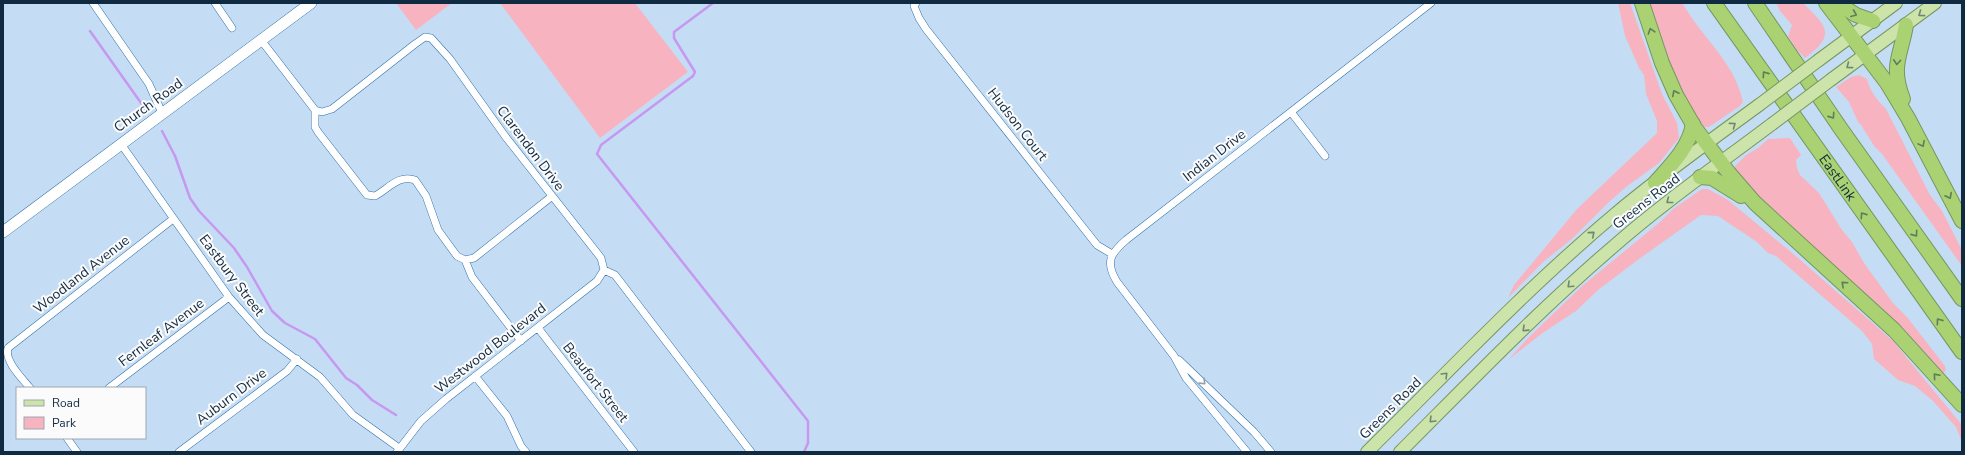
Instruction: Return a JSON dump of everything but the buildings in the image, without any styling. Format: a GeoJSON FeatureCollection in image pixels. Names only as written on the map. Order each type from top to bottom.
{"type":"FeatureCollection","features":[{"type":"Feature","properties":{"kind":"highway"},"geometry":{"type":"LineString","coordinates":[[1642,3],[1669,82],[1693,124],[1742,190],[1894,330],[1962,405]]}},
{"type":"Feature","properties":{"kind":"highway","name":"EastLink"},"geometry":{"type":"LineString","coordinates":[[1714,3],[1962,352]]}},
{"type":"Feature","properties":{"kind":"highway"},"geometry":{"type":"LineString","coordinates":[[1755,3],[1832,116],[1962,299]]}},
{"type":"Feature","properties":{"kind":"highway"},"geometry":{"type":"LineString","coordinates":[[1826,3],[1887,83],[1908,118],[1962,221]]}},
{"type":"Feature","properties":{"kind":"highway"},"geometry":{"type":"LineString","coordinates":[[1837,3],[1856,16],[1873,21]]}},
{"type":"Feature","properties":{"kind":"highway"},"geometry":{"type":"LineString","coordinates":[[1906,25],[1904,39],[1897,56],[1897,77],[1908,118]]}},
{"type":"Feature","properties":{"kind":"highway"},"geometry":{"type":"LineString","coordinates":[[1655,183],[1682,151],[1691,134],[1693,124]]}},
{"type":"Feature","properties":{"kind":"highway"},"geometry":{"type":"LineString","coordinates":[[1700,177],[1712,178],[1723,184],[1769,216]]}},
{"type":"Feature","properties":{"kind":"main road","name":"Church Road"},"geometry":{"type":"LineString","coordinates":[[3,232],[311,3]]}},
{"type":"Feature","properties":{"kind":"main road","name":"Greens Road"},"geometry":{"type":"LineString","coordinates":[[1367,452],[1548,274],[1614,215],[1896,3]]}},
{"type":"Feature","properties":{"kind":"main road","name":"Greens Road"},"geometry":{"type":"LineString","coordinates":[[1400,452],[1585,272],[1644,220],[1935,3]]}},
{"type":"Feature","properties":{"kind":"street"},"geometry":{"type":"LineString","coordinates":[[93,3],[149,84],[162,113]]}},
{"type":"Feature","properties":{"kind":"street"},"geometry":{"type":"LineString","coordinates":[[215,3],[232,28]]}},
{"type":"Feature","properties":{"kind":"street","name":"Hudson Court"},"geometry":{"type":"LineString","coordinates":[[916,3],[914,6],[918,18],[926,29],[1097,245],[1112,254]]}},
{"type":"Feature","properties":{"kind":"street","name":"Indian Drive"},"geometry":{"type":"LineString","coordinates":[[1112,254],[1132,235],[1432,3]]}},
{"type":"Feature","properties":{"kind":"street","name":"Clarendon Drive"},"geometry":{"type":"LineString","coordinates":[[315,110],[322,112],[332,109],[415,44],[426,37],[431,38],[450,60],[552,196],[601,258],[604,270]]}},
{"type":"Feature","properties":{"kind":"street"},"geometry":{"type":"LineString","coordinates":[[261,40],[315,110],[314,120],[318,132],[367,195],[375,196],[400,179],[406,178],[415,180],[426,196],[438,230],[457,256],[465,260],[474,258],[552,196]]}},
{"type":"Feature","properties":{"kind":"street"},"geometry":{"type":"LineString","coordinates":[[1291,112],[1326,156]]}},
{"type":"Feature","properties":{"kind":"street","name":"Eastbury Street"},"geometry":{"type":"LineString","coordinates":[[121,144],[229,297],[263,335],[320,376],[353,415],[398,450]]}},
{"type":"Feature","properties":{"kind":"street","name":"Woodland Avenue"},"geometry":{"type":"LineString","coordinates":[[29,387],[9,360],[7,352],[11,345],[173,219]]}},
{"type":"Feature","properties":{"kind":"street"},"geometry":{"type":"LineString","coordinates":[[1112,254],[1109,262],[1111,272],[1116,282],[1174,356],[1254,432],[1271,452]]}},
{"type":"Feature","properties":{"kind":"street"},"geometry":{"type":"LineString","coordinates":[[465,260],[472,277],[521,341]]}},
{"type":"Feature","properties":{"kind":"street"},"geometry":{"type":"LineString","coordinates":[[604,270],[615,275],[751,452]]}},
{"type":"Feature","properties":{"kind":"street","name":"Westwood Boulevard"},"geometry":{"type":"LineString","coordinates":[[398,450],[421,421],[475,376],[597,281],[604,270]]}},
{"type":"Feature","properties":{"kind":"street","name":"Fernleaf Avenue"},"geometry":{"type":"LineString","coordinates":[[110,387],[229,297]]}},
{"type":"Feature","properties":{"kind":"street","name":"Beaufort Street"},"geometry":{"type":"LineString","coordinates":[[538,328],[634,452]]}},
{"type":"Feature","properties":{"kind":"street"},"geometry":{"type":"LineString","coordinates":[[1174,356],[1186,378],[1247,452]]}},
{"type":"Feature","properties":{"kind":"street","name":"Auburn Drive"},"geometry":{"type":"LineString","coordinates":[[179,452],[188,449],[287,371],[297,359]]}},
{"type":"Feature","properties":{"kind":"street"},"geometry":{"type":"LineString","coordinates":[[475,376],[507,416],[521,446],[526,452]]}},
{"type":"Feature","properties":{"kind":"street"},"geometry":{"type":"LineString","coordinates":[[68,439],[77,452]]}},
{"type":"Feature","properties":{"kind":"green space"},"geometry":{"type":"Polygon","coordinates":[[[396,3],[452,3],[416,30],[396,3]]]}},
{"type":"Feature","properties":{"kind":"green space"},"geometry":{"type":"Polygon","coordinates":[[[500,3],[635,3],[688,72],[600,138],[500,3]]]}},
{"type":"Feature","properties":{"kind":"green space"},"geometry":{"type":"Polygon","coordinates":[[[1618,3],[1630,3],[1662,94],[1677,123],[1679,138],[1659,163],[1626,187],[1610,201],[1572,239],[1543,262],[1508,298],[1514,285],[1577,209],[1657,133],[1657,121],[1646,94],[1644,75],[1639,68],[1625,36],[1618,3]]]}},
{"type":"Feature","properties":{"kind":"green space"},"geometry":{"type":"Polygon","coordinates":[[[1647,3],[1683,4],[1699,28],[1726,62],[1739,88],[1743,102],[1740,106],[1709,127],[1698,125],[1682,102],[1647,3]]]}},
{"type":"Feature","properties":{"kind":"green space"},"geometry":{"type":"Polygon","coordinates":[[[1776,3],[1803,3],[1823,25],[1825,37],[1815,50],[1805,58],[1796,49],[1788,36],[1792,25],[1780,11],[1776,3]]]}},
{"type":"Feature","properties":{"kind":"green space"},"geometry":{"type":"Polygon","coordinates":[[[1859,75],[1867,79],[1874,95],[1886,109],[1930,195],[1942,211],[1962,250],[1962,266],[1882,154],[1874,146],[1858,122],[1849,102],[1836,87],[1851,77],[1859,75]]]}},
{"type":"Feature","properties":{"kind":"green space"},"geometry":{"type":"Polygon","coordinates":[[[1790,138],[1801,155],[1796,160],[1800,175],[1819,193],[1842,230],[1852,242],[1864,263],[1893,303],[1907,317],[1945,366],[1946,370],[1943,374],[1918,347],[1778,217],[1735,172],[1735,166],[1746,155],[1758,148],[1768,139],[1790,138]]]}},
{"type":"Feature","properties":{"kind":"green space"},"geometry":{"type":"Polygon","coordinates":[[[1702,189],[1708,189],[1728,200],[1797,257],[1893,341],[1962,425],[1962,442],[1956,427],[1933,401],[1915,386],[1898,380],[1874,359],[1872,344],[1862,331],[1776,256],[1768,253],[1757,242],[1718,216],[1701,215],[1639,259],[1598,290],[1576,311],[1544,332],[1508,360],[1529,337],[1581,287],[1660,222],[1673,209],[1702,189]]]}},
{"type":"Feature","properties":{"kind":"waterway"},"geometry":{"type":"LineString","coordinates":[[713,3],[674,32],[674,38],[695,72],[693,76],[601,145],[597,154],[808,421],[808,443],[804,452]]}},
{"type":"Feature","properties":{"kind":"waterway"},"geometry":{"type":"LineString","coordinates":[[90,31],[146,110]]}},
{"type":"Feature","properties":{"kind":"waterway"},"geometry":{"type":"LineString","coordinates":[[162,131],[175,156],[190,198],[199,211],[234,248],[247,267],[272,311],[285,323],[315,339],[346,378],[357,385],[372,400],[396,415]]}}]}
